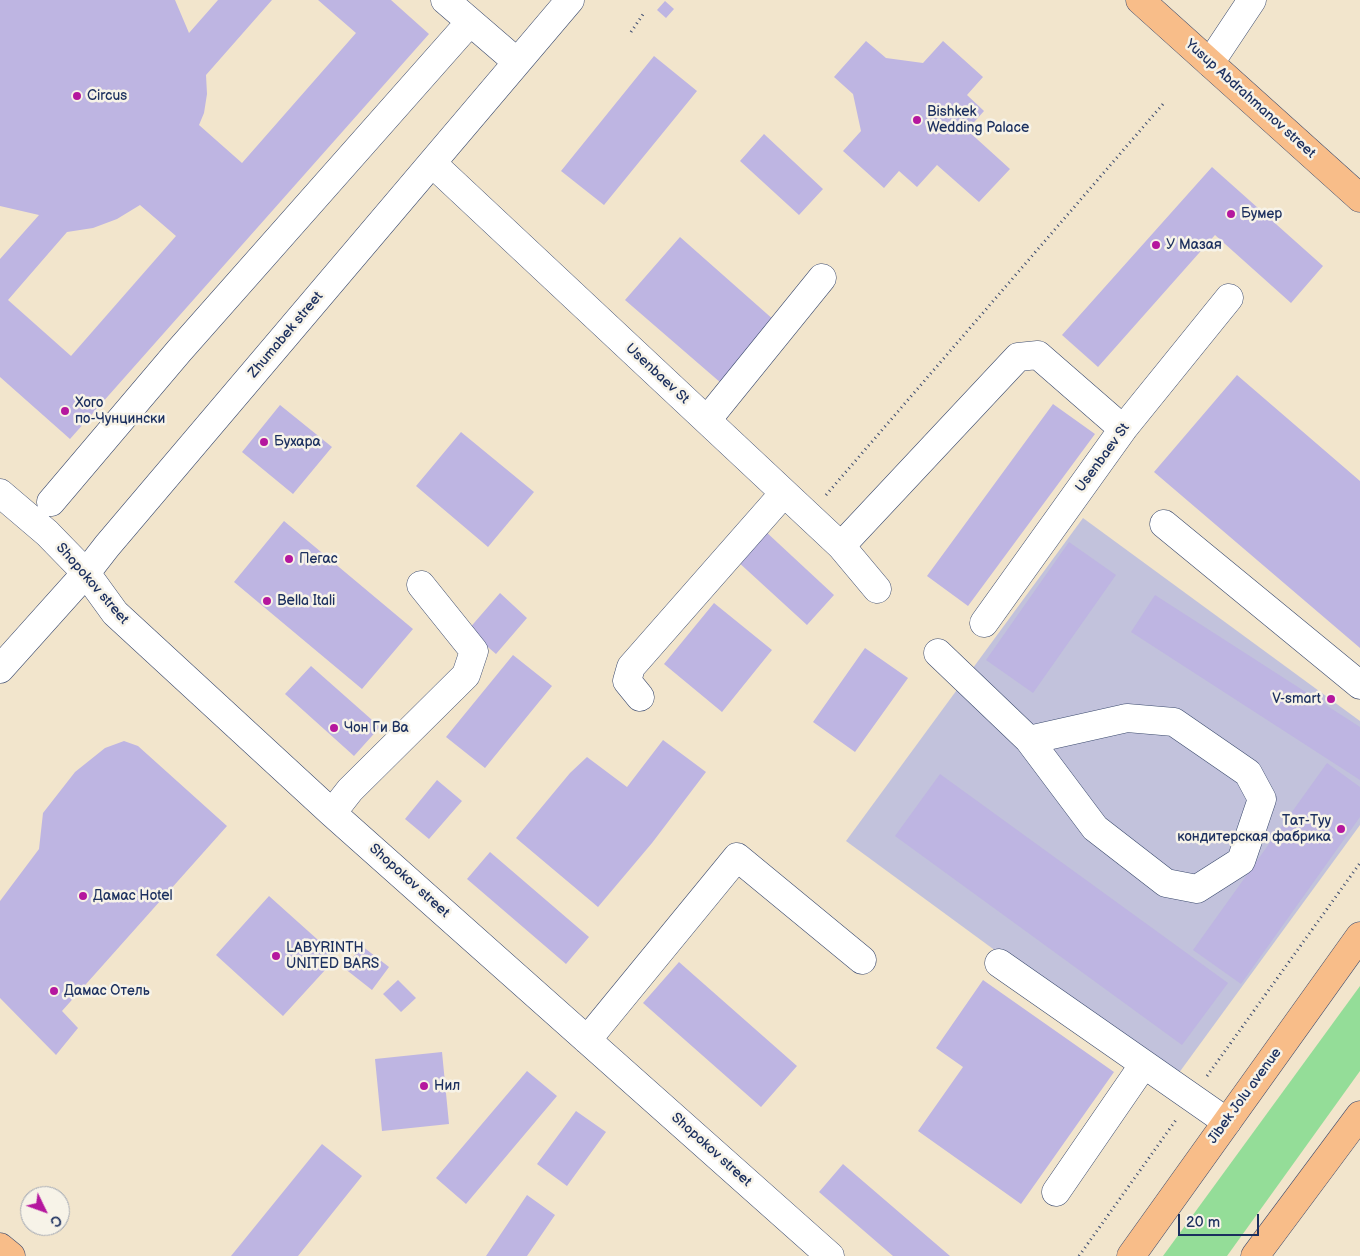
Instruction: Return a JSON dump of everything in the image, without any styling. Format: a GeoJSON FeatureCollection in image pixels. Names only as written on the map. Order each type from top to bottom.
{"type":"FeatureCollection","features":[{"type":"Feature","properties":{"kind":"main road","name":"Yusup Abdrahmanov street"},"geometry":{"type":"LineString","coordinates":[[1140,0],[1360,198]]}},
{"type":"Feature","properties":{"kind":"main road","name":"Jibek Jolu avenue"},"geometry":{"type":"LineString","coordinates":[[1131,1256],[1360,936]]}},
{"type":"Feature","properties":{"kind":"main road"},"geometry":{"type":"LineString","coordinates":[[1255,1256],[1360,1115]]}},
{"type":"Feature","properties":{"kind":"main road"},"geometry":{"type":"LineString","coordinates":[[0,1247],[11,1256]]}},
{"type":"Feature","properties":{"kind":"street"},"geometry":{"type":"LineString","coordinates":[[445,0],[517,62]]}},
{"type":"Feature","properties":{"kind":"street"},"geometry":{"type":"LineString","coordinates":[[1210,63],[1252,0]]}},
{"type":"Feature","properties":{"kind":"street","name":"Zhumabek street"},"geometry":{"type":"LineString","coordinates":[[0,669],[86,573],[517,62],[565,2]]}},
{"type":"Feature","properties":{"kind":"street"},"geometry":{"type":"LineString","coordinates":[[52,502],[230,293],[470,22]]}},
{"type":"Feature","properties":{"kind":"street","name":"Usenbaev St"},"geometry":{"type":"LineString","coordinates":[[432,163],[840,546],[877,589]]}},
{"type":"Feature","properties":{"kind":"street"},"geometry":{"type":"LineString","coordinates":[[706,420],[822,278]]}},
{"type":"Feature","properties":{"kind":"street","name":"Usenbaev St"},"geometry":{"type":"LineString","coordinates":[[984,623],[1123,429],[1228,298]]}},
{"type":"Feature","properties":{"kind":"street"},"geometry":{"type":"LineString","coordinates":[[840,546],[1018,357],[1038,355],[1123,429]]}},
{"type":"Feature","properties":{"kind":"street","name":"Shopokov street"},"geometry":{"type":"LineString","coordinates":[[0,493],[47,533],[86,573],[115,613],[332,813],[830,1256]]}},
{"type":"Feature","properties":{"kind":"street"},"geometry":{"type":"LineString","coordinates":[[640,697],[627,681],[631,667],[784,493]]}},
{"type":"Feature","properties":{"kind":"street"},"geometry":{"type":"LineString","coordinates":[[1164,524],[1360,685]]}},
{"type":"Feature","properties":{"kind":"street"},"geometry":{"type":"LineString","coordinates":[[332,813],[350,790],[466,675],[474,651],[421,585]]}},
{"type":"Feature","properties":{"kind":"street"},"geometry":{"type":"LineString","coordinates":[[938,652],[1029,740],[1094,828],[1166,883],[1197,889],[1240,861],[1262,799],[1248,773],[1174,722],[1127,718],[1029,740]]}},
{"type":"Feature","properties":{"kind":"street"},"geometry":{"type":"LineString","coordinates":[[587,1040],[737,857],[862,960]]}},
{"type":"Feature","properties":{"kind":"street"},"geometry":{"type":"LineString","coordinates":[[999,964],[1227,1122]]}},
{"type":"Feature","properties":{"kind":"street"},"geometry":{"type":"LineString","coordinates":[[1056,1192],[1144,1064]]}},
{"type":"Feature","properties":{"kind":"path"},"geometry":{"type":"LineString","coordinates":[[631,32],[644,12]]}},
{"type":"Feature","properties":{"kind":"path"},"geometry":{"type":"LineString","coordinates":[[808,516],[1163,104]]}},
{"type":"Feature","properties":{"kind":"path"},"geometry":{"type":"LineString","coordinates":[[1079,1256],[1360,863]]}},
{"type":"Feature","properties":{"kind":"shaded area"},"geometry":{"type":"Polygon","coordinates":[[[1083,518],[1360,721],[1360,825],[1173,1081],[846,841],[1083,518]]]}},
{"type":"Feature","properties":{"kind":"green space"},"geometry":{"type":"Polygon","coordinates":[[[1360,986],[1360,1071],[1227,1256],[1163,1256],[1360,986]]]}},
{"type":"Feature","properties":{"kind":"building"},"geometry":{"type":"Polygon","coordinates":[[[0,0],[175,0],[189,33],[218,0],[272,0],[206,75],[207,94],[204,113],[199,125],[242,163],[356,33],[318,0],[391,0],[429,34],[70,439],[0,377],[0,259],[39,215],[0,206],[0,0]],[[140,205],[117,219],[93,228],[67,232],[8,300],[71,356],[176,236],[140,205]]]}},
{"type":"Feature","properties":{"kind":"building"},"geometry":{"type":"Polygon","coordinates":[[[665,1],[674,9],[666,18],[657,10],[665,1]]]}},
{"type":"Feature","properties":{"kind":"building","name":"Bishkek Wedding Palace"},"geometry":{"type":"Polygon","coordinates":[[[866,41],[886,58],[923,63],[943,41],[983,77],[967,95],[984,111],[967,130],[1010,169],[979,202],[937,165],[917,187],[899,171],[884,188],[843,151],[861,131],[853,94],[834,77],[866,41]]]}},
{"type":"Feature","properties":{"kind":"building"},"geometry":{"type":"Polygon","coordinates":[[[654,56],[697,91],[604,205],[561,171],[654,56]]]}},
{"type":"Feature","properties":{"kind":"building"},"geometry":{"type":"Polygon","coordinates":[[[764,134],[823,189],[799,215],[740,161],[764,134]]]}},
{"type":"Feature","properties":{"kind":"building"},"geometry":{"type":"Polygon","coordinates":[[[1212,167],[1323,266],[1291,303],[1215,235],[1098,367],[1062,335],[1212,167]]]}},
{"type":"Feature","properties":{"kind":"building"},"geometry":{"type":"Polygon","coordinates":[[[680,237],[775,321],[721,383],[625,300],[680,237]]]}},
{"type":"Feature","properties":{"kind":"building"},"geometry":{"type":"Polygon","coordinates":[[[1237,375],[1360,481],[1360,648],[1154,472],[1237,375]]]}},
{"type":"Feature","properties":{"kind":"building"},"geometry":{"type":"Polygon","coordinates":[[[1053,404],[1095,434],[968,606],[927,576],[1053,404]]]}},
{"type":"Feature","properties":{"kind":"building"},"geometry":{"type":"Polygon","coordinates":[[[280,405],[332,447],[293,494],[242,452],[280,405]]]}},
{"type":"Feature","properties":{"kind":"building"},"geometry":{"type":"Polygon","coordinates":[[[461,432],[534,492],[488,547],[416,486],[461,432]]]}},
{"type":"Feature","properties":{"kind":"building"},"geometry":{"type":"Polygon","coordinates":[[[284,521],[413,629],[362,689],[234,582],[284,521]]]}},
{"type":"Feature","properties":{"kind":"building"},"geometry":{"type":"Polygon","coordinates":[[[764,530],[834,595],[807,625],[736,560],[764,530]]]}},
{"type":"Feature","properties":{"kind":"building"},"geometry":{"type":"Polygon","coordinates":[[[1069,542],[1116,575],[1033,693],[986,660],[1069,542]]]}},
{"type":"Feature","properties":{"kind":"building"},"geometry":{"type":"Polygon","coordinates":[[[500,593],[527,618],[496,654],[468,630],[500,593]]]}},
{"type":"Feature","properties":{"kind":"building"},"geometry":{"type":"Polygon","coordinates":[[[1155,595],[1360,727],[1360,780],[1131,632],[1155,595]]]}},
{"type":"Feature","properties":{"kind":"building"},"geometry":{"type":"Polygon","coordinates":[[[714,603],[772,650],[722,712],[664,664],[714,603]]]}},
{"type":"Feature","properties":{"kind":"building"},"geometry":{"type":"Polygon","coordinates":[[[865,648],[908,678],[855,752],[813,722],[865,648]]]}},
{"type":"Feature","properties":{"kind":"building"},"geometry":{"type":"Polygon","coordinates":[[[513,655],[552,686],[485,768],[446,737],[513,655]]]}},
{"type":"Feature","properties":{"kind":"building"},"geometry":{"type":"Polygon","coordinates":[[[311,666],[380,727],[354,756],[285,694],[311,666]]]}},
{"type":"Feature","properties":{"kind":"building"},"geometry":{"type":"Polygon","coordinates":[[[663,740],[706,772],[652,843],[598,907],[516,838],[570,773],[587,757],[627,787],[663,740]]]}},
{"type":"Feature","properties":{"kind":"building","name":"Дамас Hotel"},"geometry":{"type":"Polygon","coordinates":[[[124,741],[138,746],[227,826],[62,1011],[78,1028],[56,1055],[0,998],[0,901],[39,849],[43,813],[75,772],[105,748],[124,741]]]}},
{"type":"Feature","properties":{"kind":"building"},"geometry":{"type":"Polygon","coordinates":[[[1327,763],[1360,787],[1360,817],[1241,984],[1193,950],[1327,763]]]}},
{"type":"Feature","properties":{"kind":"building"},"geometry":{"type":"Polygon","coordinates":[[[940,774],[1228,983],[1182,1045],[895,836],[940,774]]]}},
{"type":"Feature","properties":{"kind":"building"},"geometry":{"type":"Polygon","coordinates":[[[437,780],[462,801],[429,839],[405,819],[437,780]]]}},
{"type":"Feature","properties":{"kind":"building"},"geometry":{"type":"Polygon","coordinates":[[[490,852],[589,937],[566,964],[467,879],[490,852]]]}},
{"type":"Feature","properties":{"kind":"building","name":"LABYRINTH UNITED BARS"},"geometry":{"type":"Polygon","coordinates":[[[269,896],[337,957],[283,1016],[216,955],[269,896]]]}},
{"type":"Feature","properties":{"kind":"building"},"geometry":{"type":"Polygon","coordinates":[[[362,946],[389,967],[372,990],[344,968],[362,946]]]}},
{"type":"Feature","properties":{"kind":"building"},"geometry":{"type":"Polygon","coordinates":[[[679,962],[797,1066],[761,1107],[643,1003],[679,962]]]}},
{"type":"Feature","properties":{"kind":"building"},"geometry":{"type":"Polygon","coordinates":[[[398,980],[416,998],[401,1012],[383,994],[398,980]]]}},
{"type":"Feature","properties":{"kind":"building"},"geometry":{"type":"Polygon","coordinates":[[[983,980],[1114,1072],[1021,1204],[918,1131],[963,1067],[936,1048],[983,980]]]}},
{"type":"Feature","properties":{"kind":"building"},"geometry":{"type":"Polygon","coordinates":[[[442,1052],[449,1124],[382,1131],[375,1059],[442,1052]]]}},
{"type":"Feature","properties":{"kind":"building"},"geometry":{"type":"Polygon","coordinates":[[[527,1071],[557,1096],[466,1204],[436,1178],[527,1071]]]}},
{"type":"Feature","properties":{"kind":"building"},"geometry":{"type":"Polygon","coordinates":[[[576,1111],[606,1132],[567,1186],[537,1164],[576,1111]]]}},
{"type":"Feature","properties":{"kind":"building"},"geometry":{"type":"Polygon","coordinates":[[[322,1144],[362,1176],[298,1256],[231,1256],[322,1144]]]}},
{"type":"Feature","properties":{"kind":"building"},"geometry":{"type":"Polygon","coordinates":[[[843,1164],[950,1256],[893,1256],[819,1192],[843,1164]]]}},
{"type":"Feature","properties":{"kind":"building"},"geometry":{"type":"Polygon","coordinates":[[[527,1195],[555,1215],[527,1256],[486,1256],[527,1195]]]}},
{"type":"Feature","properties":{"kind":"place","name":"Circus"},"geometry":{"type":"Point","coordinates":[77,96]}},
{"type":"Feature","properties":{"kind":"place","name":"Bishkek Wedding Palace"},"geometry":{"type":"Point","coordinates":[917,120]}},
{"type":"Feature","properties":{"kind":"place","name":"Бумер"},"geometry":{"type":"Point","coordinates":[1231,214]}},
{"type":"Feature","properties":{"kind":"place","name":"У Мазая"},"geometry":{"type":"Point","coordinates":[1156,245]}},
{"type":"Feature","properties":{"kind":"place","name":"Хого по-Чунцински"},"geometry":{"type":"Point","coordinates":[65,411]}},
{"type":"Feature","properties":{"kind":"place","name":"Бухара"},"geometry":{"type":"Point","coordinates":[264,442]}},
{"type":"Feature","properties":{"kind":"place","name":"Пегас"},"geometry":{"type":"Point","coordinates":[289,559]}},
{"type":"Feature","properties":{"kind":"place","name":"Bella Itali"},"geometry":{"type":"Point","coordinates":[267,601]}},
{"type":"Feature","properties":{"kind":"place","name":"V-smart"},"geometry":{"type":"Point","coordinates":[1331,699]}},
{"type":"Feature","properties":{"kind":"place","name":"Чон Ги Ва"},"geometry":{"type":"Point","coordinates":[334,728]}},
{"type":"Feature","properties":{"kind":"place","name":"Тат-Туу кондитерская фабрика"},"geometry":{"type":"Point","coordinates":[1341,829]}},
{"type":"Feature","properties":{"kind":"place","name":"Дамас Hotel"},"geometry":{"type":"Point","coordinates":[83,896]}},
{"type":"Feature","properties":{"kind":"place","name":"LABYRINTH UNITED BARS"},"geometry":{"type":"Point","coordinates":[276,956]}},
{"type":"Feature","properties":{"kind":"place","name":"Дамас Отель"},"geometry":{"type":"Point","coordinates":[54,991]}},
{"type":"Feature","properties":{"kind":"place","name":"Нил"},"geometry":{"type":"Point","coordinates":[424,1086]}}]}
